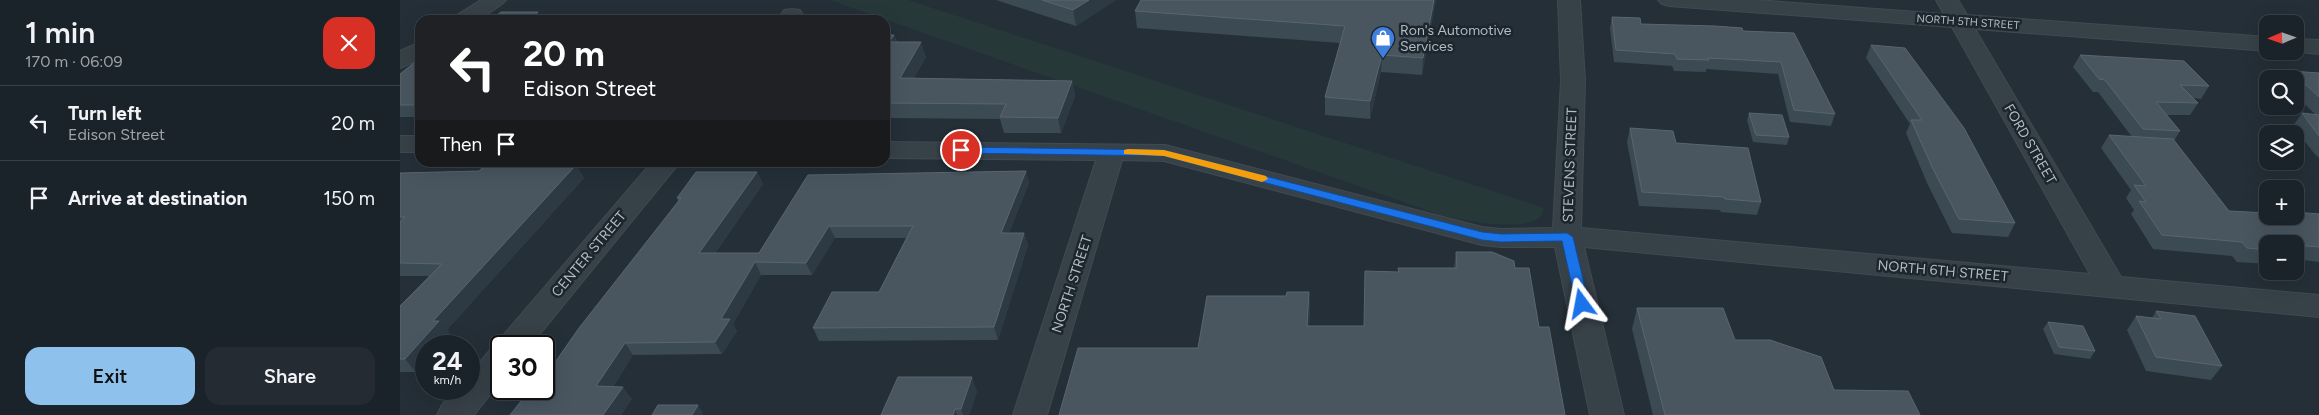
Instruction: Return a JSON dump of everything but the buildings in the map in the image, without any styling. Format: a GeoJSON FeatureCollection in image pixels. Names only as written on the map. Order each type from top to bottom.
{"type":"FeatureCollection","features":[{"type":"Feature","properties":{"kind":"street"},"geometry":{"type":"LineString","coordinates":[[472,15],[495,0]]}},
{"type":"Feature","properties":{"kind":"street","name":"STEVENS STREET"},"geometry":{"type":"LineString","coordinates":[[1568,0],[1573,81],[1567,237],[1607,415]]}},
{"type":"Feature","properties":{"kind":"street","name":"NORTH 5TH STREET"},"geometry":{"type":"LineString","coordinates":[[1669,0],[1953,11],[2259,43]]}},
{"type":"Feature","properties":{"kind":"street","name":"FORD STREET"},"geometry":{"type":"LineString","coordinates":[[1953,11],[2113,288]]}},
{"type":"Feature","properties":{"kind":"street"},"geometry":{"type":"LineString","coordinates":[[2304,46],[2319,47]]}},
{"type":"Feature","properties":{"kind":"street"},"geometry":{"type":"LineString","coordinates":[[400,62],[415,52]]}},
{"type":"Feature","properties":{"kind":"street"},"geometry":{"type":"LineString","coordinates":[[400,144],[415,144]]}},
{"type":"Feature","properties":{"kind":"street","name":"NORTH 6TH STREET"},"geometry":{"type":"LineString","coordinates":[[890,150],[1164,153],[1482,236],[1501,238],[1567,237],[1626,241],[2319,306]]}},
{"type":"Feature","properties":{"kind":"street","name":"NORTH STREET"},"geometry":{"type":"LineString","coordinates":[[1030,415],[1112,152]]}},
{"type":"Feature","properties":{"kind":"street","name":"CENTER STREET"},"geometry":{"type":"LineString","coordinates":[[521,335],[662,167]]}},
{"type":"Feature","properties":{"kind":"street"},"geometry":{"type":"LineString","coordinates":[[454,415],[490,372]]}},
{"type":"Feature","properties":{"kind":"green space"},"geometry":{"type":"Polygon","coordinates":[[[830,0],[908,0],[1544,208],[1540,217],[1529,222],[1515,224],[1480,222],[1440,215],[890,21],[890,15],[873,15],[830,0]]]}},
{"type":"Feature","properties":{"kind":"slow traffic"},"geometry":{"type":"LineString","coordinates":[[1128,152],[1164,153],[1262,179]]}},
{"type":"Feature","properties":{"kind":"place","name":"Ron's Automotive Services"},"geometry":{"type":"Point","coordinates":[1383,59]}},
{"type":"Feature","properties":{"kind":"route"},"geometry":{"type":"LineString","coordinates":[[961,150],[1164,153],[1482,236],[1501,238],[1567,237],[1582,304]]}}]}
